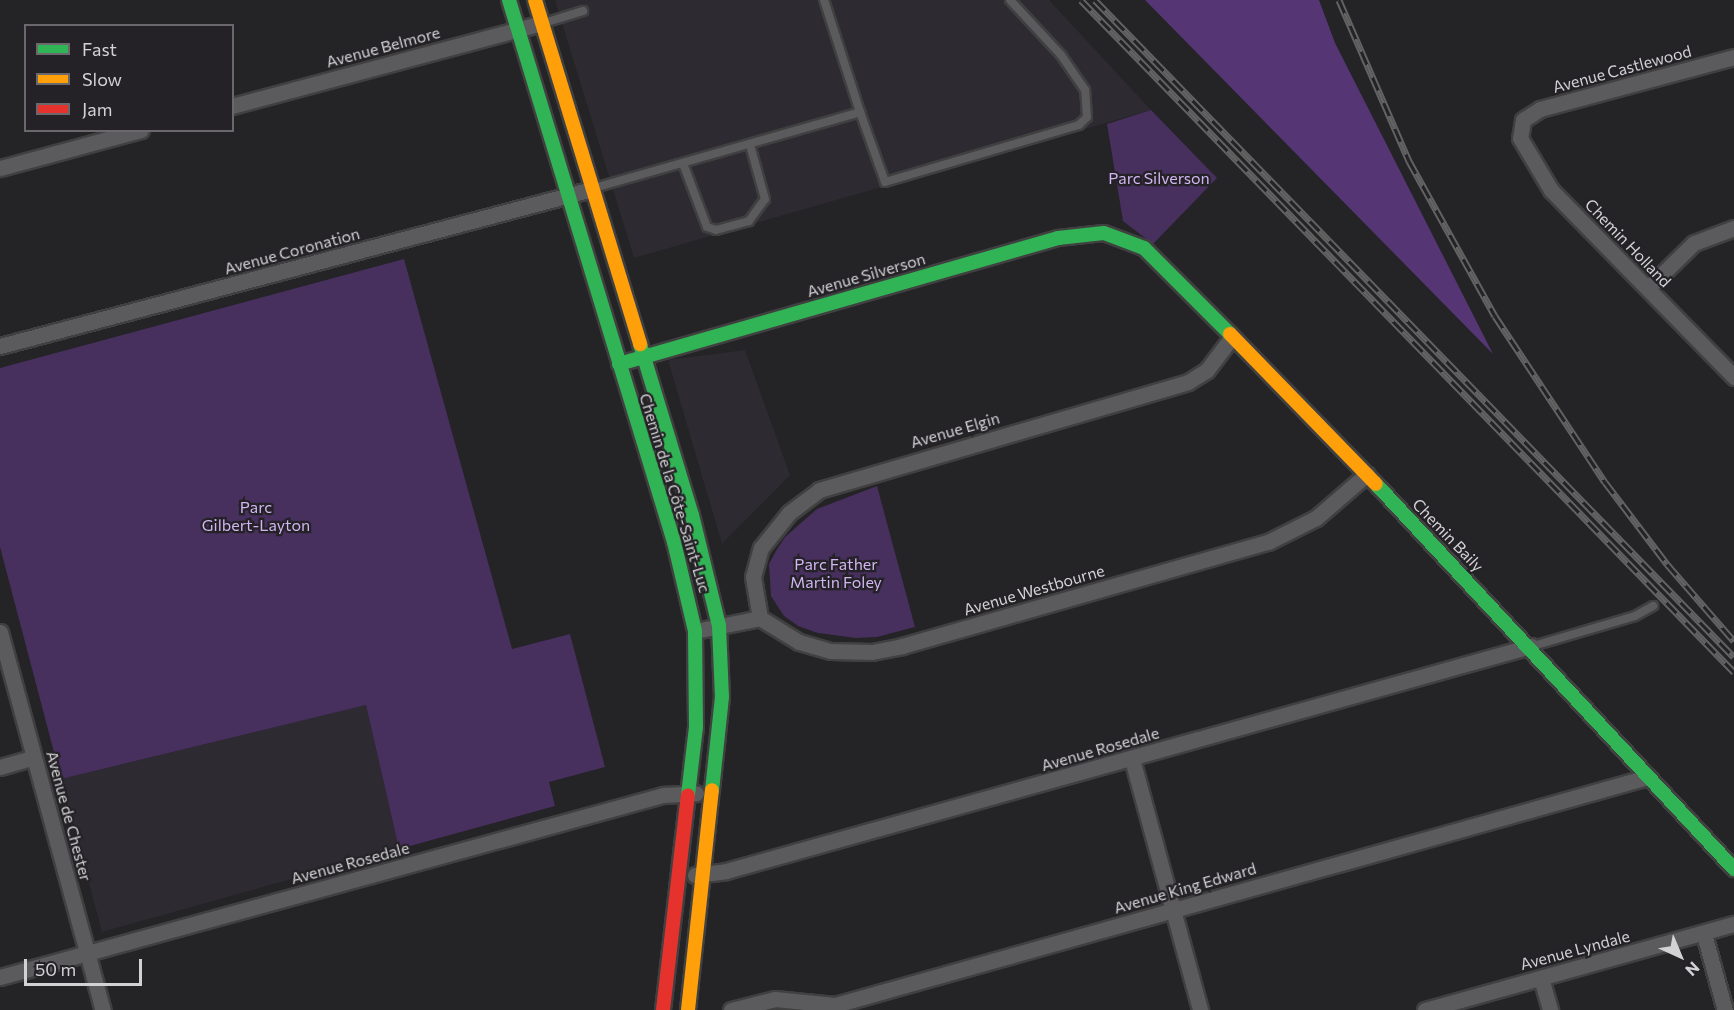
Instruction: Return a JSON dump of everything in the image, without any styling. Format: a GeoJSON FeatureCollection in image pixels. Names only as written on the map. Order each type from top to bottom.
{"type":"FeatureCollection","features":[{"type":"Feature","properties":{"kind":"main road","name":"Chemin de la Côte-Saint-Luc"},"geometry":{"type":"LineString","coordinates":[[509,0],[681,568],[695,631],[698,685],[663,1010]]}},
{"type":"Feature","properties":{"kind":"main road","name":"Chemin de la Côte-Saint-Luc"},"geometry":{"type":"LineString","coordinates":[[535,0],[709,575],[719,626],[722,698],[688,1010]]}},
{"type":"Feature","properties":{"kind":"main road","name":"Avenue Silverson"},"geometry":{"type":"LineString","coordinates":[[619,364],[1058,238],[1104,233],[1125,239]]}},
{"type":"Feature","properties":{"kind":"main road","name":"Chemin Baily"},"geometry":{"type":"LineString","coordinates":[[1125,239],[1144,248],[1367,474],[1531,646],[1734,869]]}},
{"type":"Feature","properties":{"kind":"street","name":"Avenue Belmore"},"geometry":{"type":"LineString","coordinates":[[234,105],[542,23]]}},
{"type":"Feature","properties":{"kind":"street","name":"Avenue Castlewood"},"geometry":{"type":"LineString","coordinates":[[1523,120],[1540,110],[1734,57]]}},
{"type":"Feature","properties":{"kind":"street","name":"Chemin Holland"},"geometry":{"type":"LineString","coordinates":[[1523,120],[1520,138],[1551,190],[1734,377]]}},
{"type":"Feature","properties":{"kind":"street"},"geometry":{"type":"LineString","coordinates":[[0,168],[134,132]]}},
{"type":"Feature","properties":{"kind":"street","name":"Avenue Coronation"},"geometry":{"type":"LineString","coordinates":[[0,346],[592,189]]}},
{"type":"Feature","properties":{"kind":"street"},"geometry":{"type":"LineString","coordinates":[[1648,288],[1694,243],[1734,228]]}},
{"type":"Feature","properties":{"kind":"street","name":"Avenue Elgin"},"geometry":{"type":"LineString","coordinates":[[760,618],[753,577],[761,548],[789,513],[819,490],[1188,382],[1207,370],[1232,337]]}},
{"type":"Feature","properties":{"kind":"street","name":"Avenue Westbourne"},"geometry":{"type":"LineString","coordinates":[[760,618],[799,642],[831,651],[872,652],[902,646],[1268,542],[1316,518],[1367,474]]}},
{"type":"Feature","properties":{"kind":"street"},"geometry":{"type":"LineString","coordinates":[[695,631],[760,618]]}},
{"type":"Feature","properties":{"kind":"street","name":"Avenue de Chester"},"geometry":{"type":"LineString","coordinates":[[0,632],[103,1010]]}},
{"type":"Feature","properties":{"kind":"street","name":"Avenue Rosedale"},"geometry":{"type":"LineString","coordinates":[[677,875],[702,874],[1132,759],[1531,646]]}},
{"type":"Feature","properties":{"kind":"street"},"geometry":{"type":"LineString","coordinates":[[0,766],[34,757]]}},
{"type":"Feature","properties":{"kind":"street"},"geometry":{"type":"LineString","coordinates":[[1132,759],[1200,1010]]}},
{"type":"Feature","properties":{"kind":"street","name":"Avenue King Edward"},"geometry":{"type":"LineString","coordinates":[[731,1010],[768,999],[799,1006],[835,1005],[1648,777]]}},
{"type":"Feature","properties":{"kind":"street","name":"Avenue Rosedale"},"geometry":{"type":"LineString","coordinates":[[0,977],[663,795],[688,792],[711,793]]}},
{"type":"Feature","properties":{"kind":"street","name":"Avenue Lyndale"},"geometry":{"type":"LineString","coordinates":[[1425,1010],[1734,924]]}},
{"type":"Feature","properties":{"kind":"street"},"geometry":{"type":"LineString","coordinates":[[1704,933],[1725,1010]]}},
{"type":"Feature","properties":{"kind":"street"},"geometry":{"type":"LineString","coordinates":[[1541,978],[1550,1010]]}},
{"type":"Feature","properties":{"kind":"lane"},"geometry":{"type":"LineString","coordinates":[[824,0],[885,182],[1079,125],[1087,117],[1085,90],[1061,55],[1010,0]]}},
{"type":"Feature","properties":{"kind":"lane"},"geometry":{"type":"LineString","coordinates":[[542,23],[584,11]]}},
{"type":"Feature","properties":{"kind":"lane"},"geometry":{"type":"LineString","coordinates":[[592,189],[684,166],[860,112]]}},
{"type":"Feature","properties":{"kind":"lane"},"geometry":{"type":"LineString","coordinates":[[684,166],[702,222],[707,227],[716,230],[749,221],[765,199],[750,145]]}},
{"type":"Feature","properties":{"kind":"lane"},"geometry":{"type":"LineString","coordinates":[[1531,646],[1635,616],[1653,606]]}},
{"type":"Feature","properties":{"kind":"shaded area"},"geometry":{"type":"Polygon","coordinates":[[[555,0],[1049,0],[1151,110],[634,258],[555,0]]]}},
{"type":"Feature","properties":{"kind":"shaded area"},"geometry":{"type":"Polygon","coordinates":[[[1145,0],[1319,0],[1335,43],[1493,354],[1145,0]]]}},
{"type":"Feature","properties":{"kind":"shaded area"},"geometry":{"type":"Polygon","coordinates":[[[745,350],[790,475],[722,544],[668,360],[745,350]]]}},
{"type":"Feature","properties":{"kind":"shaded area"},"geometry":{"type":"Polygon","coordinates":[[[366,705],[399,849],[102,932],[61,779],[366,705]]]}},
{"type":"Feature","properties":{"kind":"green space","name":"Parc Silverson"},"geometry":{"type":"Polygon","coordinates":[[[1151,110],[1217,178],[1153,244],[1123,221],[1107,124],[1151,110]]]}},
{"type":"Feature","properties":{"kind":"green space","name":"Parc Gilbert-Layton"},"geometry":{"type":"Polygon","coordinates":[[[404,259],[512,649],[570,634],[605,767],[549,782],[555,806],[399,849],[366,705],[61,779],[0,547],[0,368],[404,259]]]}},
{"type":"Feature","properties":{"kind":"green space","name":"Parc Father Martin Foley"},"geometry":{"type":"Polygon","coordinates":[[[877,486],[915,627],[877,637],[856,638],[818,633],[798,626],[784,616],[771,596],[769,564],[776,551],[785,537],[817,509],[877,486]]]}},
{"type":"Feature","properties":{"kind":"railway"},"geometry":{"type":"LineString","coordinates":[[1081,0],[1734,672]]}},
{"type":"Feature","properties":{"kind":"railway"},"geometry":{"type":"LineString","coordinates":[[1095,0],[1734,657]]}},
{"type":"Feature","properties":{"kind":"railway"},"geometry":{"type":"LineString","coordinates":[[1339,0],[1409,161],[1495,316],[1605,482],[1667,564],[1734,641]]}},
{"type":"Feature","properties":{"kind":"traffic: fast"},"geometry":{"type":"LineString","coordinates":[[509,0],[674,542],[695,631],[696,727],[688,795]]}},
{"type":"Feature","properties":{"kind":"traffic: fast"},"geometry":{"type":"LineString","coordinates":[[619,364],[1058,238],[1104,233],[1144,248],[1230,334]]}},
{"type":"Feature","properties":{"kind":"traffic: fast"},"geometry":{"type":"LineString","coordinates":[[640,344],[692,515],[719,626],[722,697],[712,790]]}},
{"type":"Feature","properties":{"kind":"traffic: fast"},"geometry":{"type":"LineString","coordinates":[[1376,484],[1734,869]]}},
{"type":"Feature","properties":{"kind":"traffic: slow"},"geometry":{"type":"LineString","coordinates":[[535,0],[640,344]]}},
{"type":"Feature","properties":{"kind":"traffic: slow"},"geometry":{"type":"LineString","coordinates":[[1230,334],[1376,484]]}},
{"type":"Feature","properties":{"kind":"traffic: slow"},"geometry":{"type":"LineString","coordinates":[[688,1010],[712,790]]}},
{"type":"Feature","properties":{"kind":"traffic: jam"},"geometry":{"type":"LineString","coordinates":[[663,1010],[688,795]]}}]}
